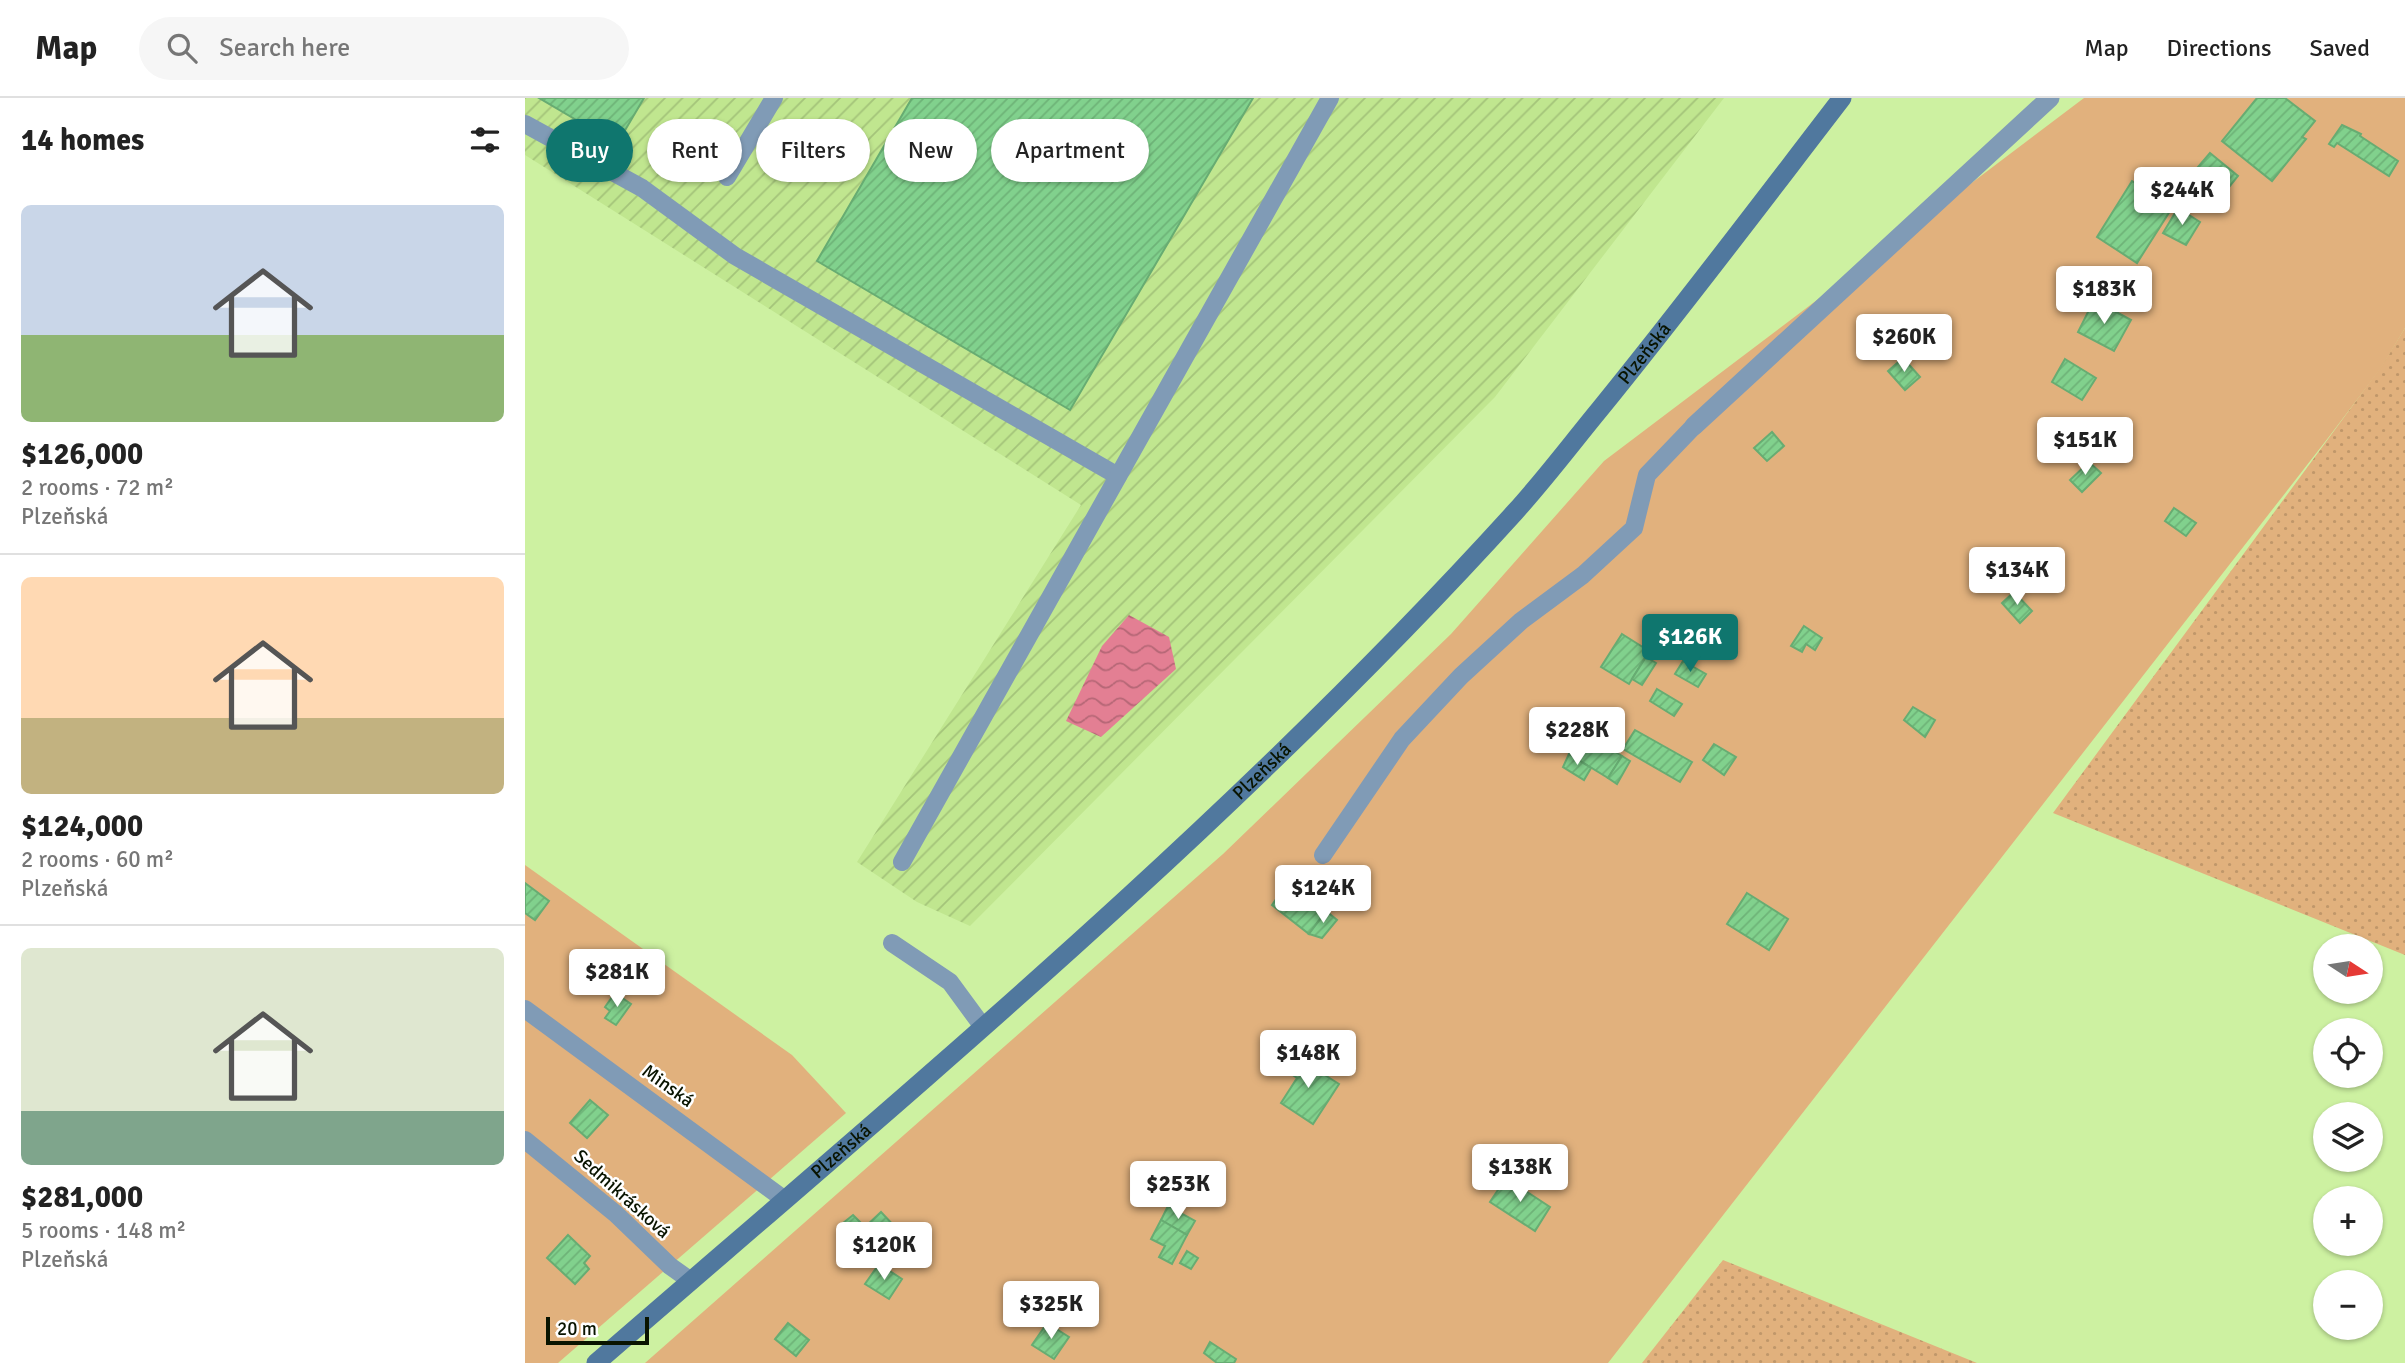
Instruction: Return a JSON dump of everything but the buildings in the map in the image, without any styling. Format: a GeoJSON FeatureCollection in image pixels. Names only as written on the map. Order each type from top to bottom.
{"type":"FeatureCollection","features":[{"type":"Feature","properties":{"kind":"main road","name":"Plzeňská"},"geometry":{"type":"LineString","coordinates":[[596,1363],[983,1027],[1255,778],[1416,618],[1518,509],[1672,320],[1842,98]]}},
{"type":"Feature","properties":{"kind":"street"},"geometry":{"type":"LineString","coordinates":[[1694,426],[2050,98]]}},
{"type":"Feature","properties":{"kind":"lane"},"geometry":{"type":"LineString","coordinates":[[742,152],[774,98]]}},
{"type":"Feature","properties":{"kind":"lane"},"geometry":{"type":"LineString","coordinates":[[902,862],[1330,98]]}},
{"type":"Feature","properties":{"kind":"lane"},"geometry":{"type":"LineString","coordinates":[[525,124],[642,188],[735,256],[1118,477]]}},
{"type":"Feature","properties":{"kind":"lane"},"geometry":{"type":"LineString","coordinates":[[1323,855],[1402,739],[1461,676],[1634,528],[1647,475],[1694,426]]}},
{"type":"Feature","properties":{"kind":"lane"},"geometry":{"type":"LineString","coordinates":[[892,943],[950,982],[983,1027]]}},
{"type":"Feature","properties":{"kind":"lane","name":"Minská"},"geometry":{"type":"LineString","coordinates":[[525,1009],[785,1200]]}},
{"type":"Feature","properties":{"kind":"lane","name":"Sedmikrásková"},"geometry":{"type":"LineString","coordinates":[[525,1140],[616,1214],[691,1281]]}},
{"type":"Feature","properties":{"kind":"shaded area"},"geometry":{"type":"Polygon","coordinates":[[[525,98],[1724,98],[1495,397],[970,926],[917,902],[857,862],[1081,505],[568,182],[633,182],[633,119],[546,119],[546,168],[525,155],[525,98]]]}},
{"type":"Feature","properties":{"kind":"shaded area"},"geometry":{"type":"Polygon","coordinates":[[[2084,98],[2405,98],[2405,328],[2381,368],[2328,438],[1608,1363],[645,1363],[1223,854],[1451,634],[1604,461],[2084,98]]]}},
{"type":"Feature","properties":{"kind":"shaded area"},"geometry":{"type":"Polygon","coordinates":[[[2405,328],[2405,955],[2383,946],[2383,934],[2353,934],[2053,813],[2381,367],[2405,328]]]}},
{"type":"Feature","properties":{"kind":"shaded area"},"geometry":{"type":"Polygon","coordinates":[[[525,865],[792,1055],[846,1113],[558,1363],[525,1363],[525,865]]]}},
{"type":"Feature","properties":{"kind":"shaded area"},"geometry":{"type":"Polygon","coordinates":[[[1723,1260],[1977,1363],[1642,1363],[1723,1260]]]}},
{"type":"Feature","properties":{"kind":"water"},"geometry":{"type":"Polygon","coordinates":[[[1129,615],[1169,637],[1176,669],[1101,737],[1066,721],[1102,646],[1129,615]]]}}]}
